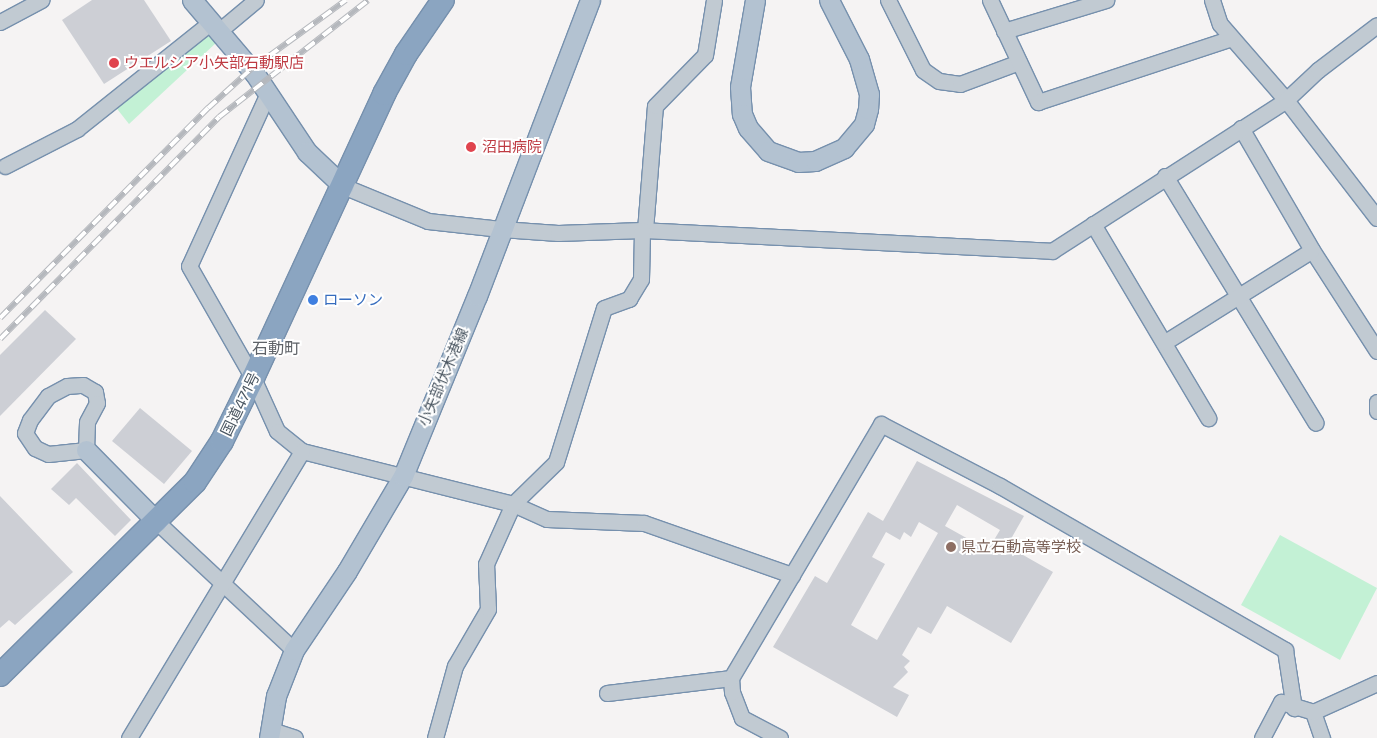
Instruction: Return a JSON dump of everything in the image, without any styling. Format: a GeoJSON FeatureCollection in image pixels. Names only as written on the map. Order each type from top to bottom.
{"type":"FeatureCollection","features":[{"type":"Feature","properties":{"kind":"highway","name":"国道471号"},"geometry":{"type":"LineString","coordinates":[[0,674],[157,522],[195,482],[222,441],[406,54],[443,0]]}},
{"type":"Feature","properties":{"kind":"main road"},"geometry":{"type":"LineString","coordinates":[[192,0],[268,93],[307,152],[343,186]]}},
{"type":"Feature","properties":{"kind":"main road","name":"小矢部伏木港線"},"geometry":{"type":"LineString","coordinates":[[270,734],[276,696],[294,650],[347,571],[402,476],[477,296],[590,0]]}},
{"type":"Feature","properties":{"kind":"main road"},"geometry":{"type":"LineString","coordinates":[[755,0],[740,87],[742,114],[752,134],[768,151],[798,162],[815,161],[844,148],[860,131],[868,109],[869,94],[859,59],[829,0]]}},
{"type":"Feature","properties":{"kind":"main road"},"geometry":{"type":"LineString","coordinates":[[86,450],[157,522]]}},
{"type":"Feature","properties":{"kind":"street"},"geometry":{"type":"LineString","coordinates":[[5,166],[77,129],[215,27],[256,0]]}},
{"type":"Feature","properties":{"kind":"street"},"geometry":{"type":"LineString","coordinates":[[435,738],[456,666],[488,608],[486,564],[513,504],[556,462],[604,308],[629,299],[641,279],[643,230],[655,106],[705,55],[714,0]]}},
{"type":"Feature","properties":{"kind":"street"},"geometry":{"type":"LineString","coordinates":[[888,0],[924,70],[939,82],[960,84],[1019,62]]}},
{"type":"Feature","properties":{"kind":"street"},"geometry":{"type":"LineString","coordinates":[[990,0],[1038,102],[1232,38]]}},
{"type":"Feature","properties":{"kind":"street"},"geometry":{"type":"LineString","coordinates":[[1004,31],[1106,0]]}},
{"type":"Feature","properties":{"kind":"street"},"geometry":{"type":"LineString","coordinates":[[1212,0],[1220,24],[1286,100],[1377,218]]}},
{"type":"Feature","properties":{"kind":"street"},"geometry":{"type":"LineString","coordinates":[[0,22],[36,1]]}},
{"type":"Feature","properties":{"kind":"street"},"geometry":{"type":"LineString","coordinates":[[343,186],[428,221],[501,229],[558,233],[643,230],[1052,251],[1165,176],[1286,100],[1318,70],[1377,25]]}},
{"type":"Feature","properties":{"kind":"street"},"geometry":{"type":"LineString","coordinates":[[268,93],[189,266],[253,378],[277,431],[302,451],[513,504],[547,519],[644,523],[792,575]]}},
{"type":"Feature","properties":{"kind":"street"},"geometry":{"type":"LineString","coordinates":[[1241,128],[1312,250],[1377,351]]}},
{"type":"Feature","properties":{"kind":"street"},"geometry":{"type":"LineString","coordinates":[[1165,176],[1316,423]]}},
{"type":"Feature","properties":{"kind":"street"},"geometry":{"type":"LineString","coordinates":[[1093,224],[1165,342],[1208,418]]}},
{"type":"Feature","properties":{"kind":"street"},"geometry":{"type":"LineString","coordinates":[[1165,342],[1312,250]]}},
{"type":"Feature","properties":{"kind":"street"},"geometry":{"type":"LineString","coordinates":[[84,385],[95,392],[97,403],[87,422],[86,450],[48,454],[35,448],[25,433],[30,420],[48,396],[67,386],[84,385]]}},
{"type":"Feature","properties":{"kind":"street"},"geometry":{"type":"LineString","coordinates":[[1377,402],[1377,411]]}},
{"type":"Feature","properties":{"kind":"street"},"geometry":{"type":"LineString","coordinates":[[780,738],[742,718],[732,692],[731,678],[881,424],[1000,486],[1285,650],[1294,708]]}},
{"type":"Feature","properties":{"kind":"street"},"geometry":{"type":"LineString","coordinates":[[129,738],[302,451]]}},
{"type":"Feature","properties":{"kind":"street"},"geometry":{"type":"LineString","coordinates":[[157,522],[294,650]]}},
{"type":"Feature","properties":{"kind":"street"},"geometry":{"type":"LineString","coordinates":[[607,693],[731,678]]}},
{"type":"Feature","properties":{"kind":"street"},"geometry":{"type":"LineString","coordinates":[[1262,738],[1282,702],[1294,708],[1313,712],[1377,683]]}},
{"type":"Feature","properties":{"kind":"street"},"geometry":{"type":"LineString","coordinates":[[1313,712],[1322,738]]}},
{"type":"Feature","properties":{"kind":"street"},"geometry":{"type":"LineString","coordinates":[[270,734],[295,738]]}},
{"type":"Feature","properties":{"kind":"green space"},"geometry":{"type":"Polygon","coordinates":[[[208,33],[217,42],[129,124],[114,105],[208,33]]]}},
{"type":"Feature","properties":{"kind":"green space"},"geometry":{"type":"Polygon","coordinates":[[[1280,535],[1377,588],[1340,660],[1241,605],[1280,535]]]}},
{"type":"Feature","properties":{"kind":"building","name":"ウエルシア小矢部石動駅店"},"geometry":{"type":"Polygon","coordinates":[[[92,0],[144,0],[171,41],[104,84],[62,20],[92,0]]]}},
{"type":"Feature","properties":{"kind":"building"},"geometry":{"type":"Polygon","coordinates":[[[45,310],[76,339],[0,416],[0,355],[45,310]]]}},
{"type":"Feature","properties":{"kind":"building"},"geometry":{"type":"Polygon","coordinates":[[[140,408],[192,451],[164,484],[112,441],[140,408]]]}},
{"type":"Feature","properties":{"kind":"building"},"geometry":{"type":"Polygon","coordinates":[[[917,461],[1024,516],[1007,546],[1053,572],[1011,643],[947,606],[931,634],[918,627],[902,655],[910,661],[904,667],[908,672],[893,687],[909,695],[897,717],[773,647],[815,576],[827,583],[868,512],[883,521],[917,461]],[[957,505],[945,526],[988,550],[1000,530],[957,505]],[[919,522],[911,537],[904,532],[900,540],[886,532],[872,557],[885,564],[851,625],[877,640],[938,533],[919,522]]]}},
{"type":"Feature","properties":{"kind":"building"},"geometry":{"type":"Polygon","coordinates":[[[77,463],[131,520],[115,536],[76,498],[69,505],[51,489],[77,463]]]}},
{"type":"Feature","properties":{"kind":"building"},"geometry":{"type":"Polygon","coordinates":[[[0,496],[73,572],[15,625],[9,620],[0,628],[0,496]]]}},
{"type":"Feature","properties":{"kind":"railway"},"geometry":{"type":"LineString","coordinates":[[0,318],[208,108],[251,69],[346,0]]}},
{"type":"Feature","properties":{"kind":"railway"},"geometry":{"type":"LineString","coordinates":[[0,339],[219,117],[368,0]]}},
{"type":"Feature","properties":{"kind":"place","name":"ウエルシア小矢部石動駅店"},"geometry":{"type":"Point","coordinates":[114,63]}},
{"type":"Feature","properties":{"kind":"place","name":"沼田病院"},"geometry":{"type":"Point","coordinates":[471,147]}},
{"type":"Feature","properties":{"kind":"place","name":"ローソン"},"geometry":{"type":"Point","coordinates":[313,300]}},
{"type":"Feature","properties":{"kind":"place","name":"県立石動高等学校"},"geometry":{"type":"Point","coordinates":[951,547]}},
{"type":"Feature","properties":{"kind":"district","name":"石動町"},"geometry":{"type":"Point","coordinates":[276,349]}}]}
